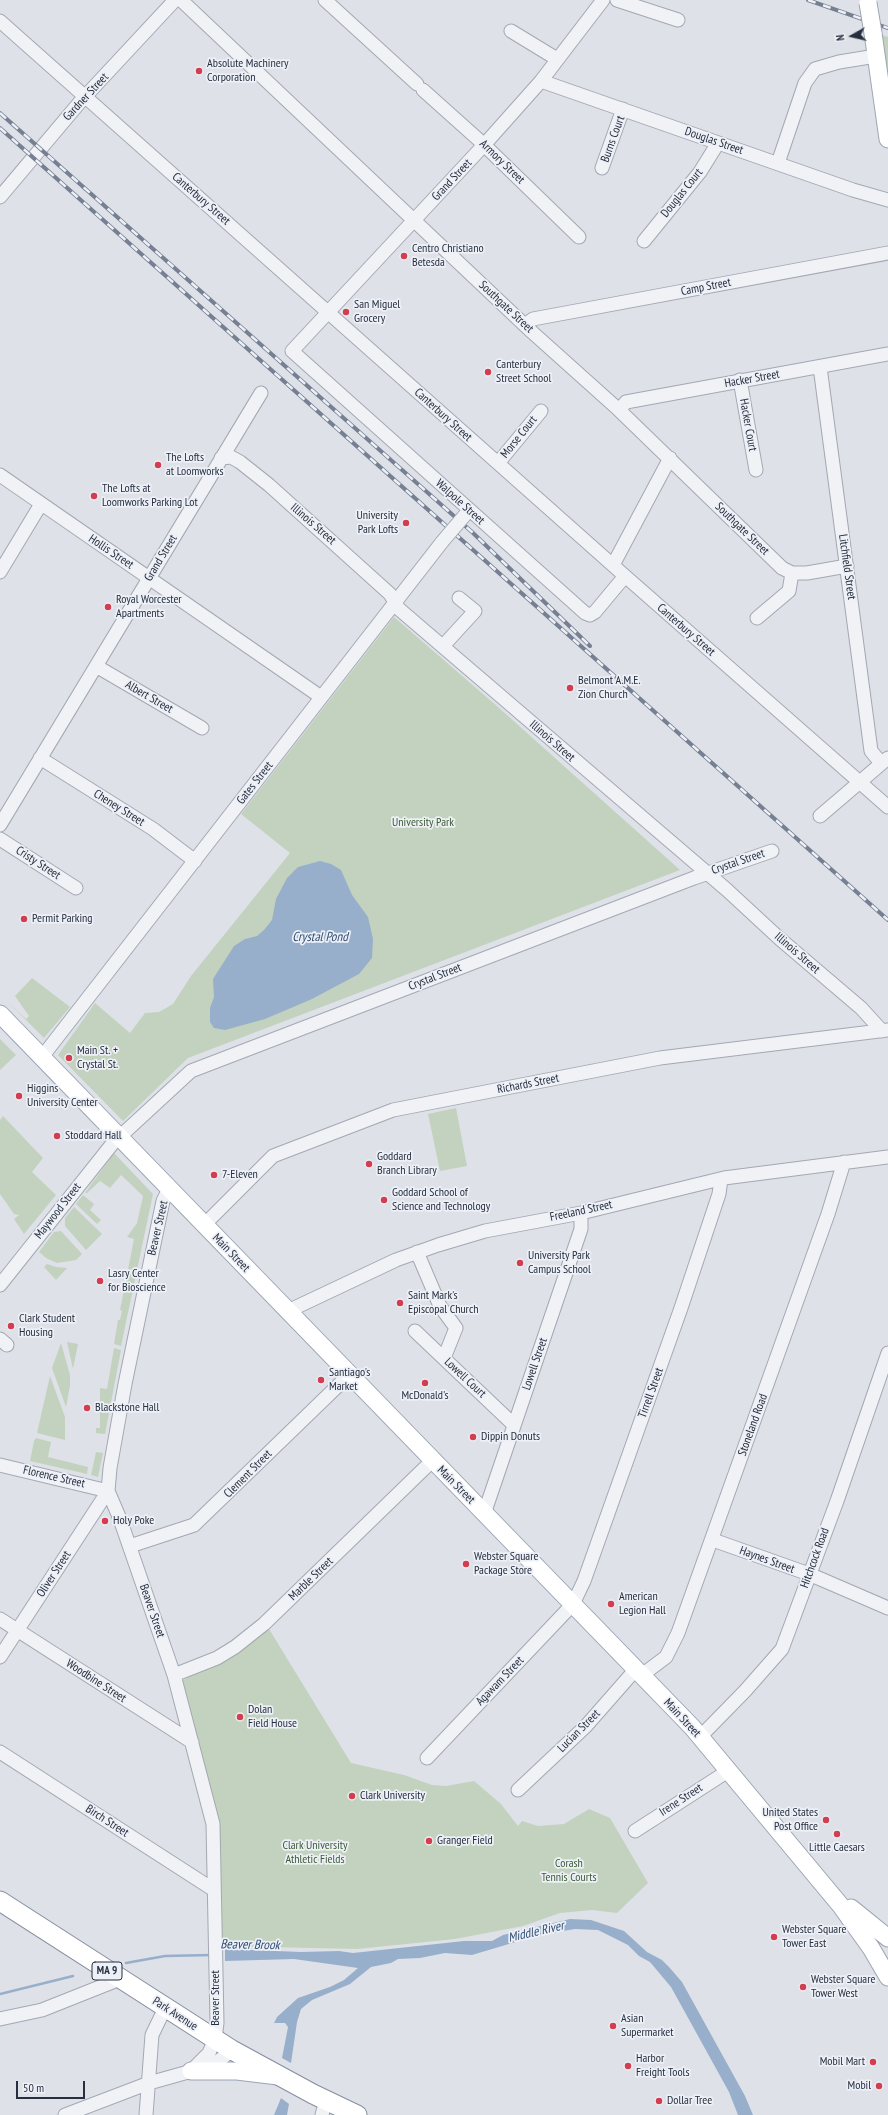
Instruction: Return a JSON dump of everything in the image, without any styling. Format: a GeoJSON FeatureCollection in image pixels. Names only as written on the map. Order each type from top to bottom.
{"type":"FeatureCollection","features":[{"type":"Feature","properties":{"kind":"highway","name":"Park Avenue"},"geometry":{"type":"LineString","coordinates":[[0,1901],[165,2008],[232,2050],[278,2076],[324,2108],[357,2115]]}},
{"type":"Feature","properties":{"kind":"main road"},"geometry":{"type":"LineString","coordinates":[[868,2],[888,139]]}},
{"type":"Feature","properties":{"kind":"main road","name":"Main Street"},"geometry":{"type":"LineString","coordinates":[[0,1014],[432,1461],[574,1604],[700,1737],[826,1888],[871,1948],[888,1977]]}},
{"type":"Feature","properties":{"kind":"main road"},"geometry":{"type":"LineString","coordinates":[[826,1888],[888,1938]]}},
{"type":"Feature","properties":{"kind":"main road"},"geometry":{"type":"LineString","coordinates":[[871,1948],[888,1953]]}},
{"type":"Feature","properties":{"kind":"main road"},"geometry":{"type":"LineString","coordinates":[[191,2071],[237,2071],[278,2076]]}},
{"type":"Feature","properties":{"kind":"street","name":"Gardner Street"},"geometry":{"type":"LineString","coordinates":[[0,197],[47,140],[175,0]]}},
{"type":"Feature","properties":{"kind":"street","name":"Southgate Street"},"geometry":{"type":"LineString","coordinates":[[181,0],[525,325],[670,458],[782,568],[792,573]]}},
{"type":"Feature","properties":{"kind":"street","name":"Armory Street"},"geometry":{"type":"LineString","coordinates":[[325,0],[484,145],[579,237]]}},
{"type":"Feature","properties":{"kind":"street","name":"Grand Street"},"geometry":{"type":"LineString","coordinates":[[292,351],[328,311],[415,221],[484,145],[540,81],[603,0]]}},
{"type":"Feature","properties":{"kind":"street"},"geometry":{"type":"LineString","coordinates":[[617,0],[678,20]]}},
{"type":"Feature","properties":{"kind":"street","name":"Canterbury Street"},"geometry":{"type":"LineString","coordinates":[[0,21],[612,565],[888,807]]}},
{"type":"Feature","properties":{"kind":"street"},"geometry":{"type":"LineString","coordinates":[[511,31],[557,59]]}},
{"type":"Feature","properties":{"kind":"street"},"geometry":{"type":"LineString","coordinates":[[778,163],[792,117],[805,82],[815,69],[839,62],[876,56]]}},
{"type":"Feature","properties":{"kind":"street","name":"Douglas Street"},"geometry":{"type":"LineString","coordinates":[[540,81],[888,200]]}},
{"type":"Feature","properties":{"kind":"street","name":"Burns Court"},"geometry":{"type":"LineString","coordinates":[[602,168],[623,110]]}},
{"type":"Feature","properties":{"kind":"street","name":"Douglas Court"},"geometry":{"type":"LineString","coordinates":[[644,241],[700,172],[718,143]]}},
{"type":"Feature","properties":{"kind":"street","name":"Camp Street"},"geometry":{"type":"LineString","coordinates":[[525,325],[533,319],[888,253]]}},
{"type":"Feature","properties":{"kind":"street","name":"Walpole Street"},"geometry":{"type":"LineString","coordinates":[[292,351],[467,512],[585,614],[590,615],[595,612],[625,576]]}},
{"type":"Feature","properties":{"kind":"street","name":"Hacker Street"},"geometry":{"type":"LineString","coordinates":[[619,410],[626,402],[888,354]]}},
{"type":"Feature","properties":{"kind":"street","name":"Litchfield Street"},"geometry":{"type":"LineString","coordinates":[[820,367],[871,751],[885,760]]}},
{"type":"Feature","properties":{"kind":"street","name":"Hacker Court"},"geometry":{"type":"LineString","coordinates":[[740,380],[756,470]]}},
{"type":"Feature","properties":{"kind":"street","name":"Grand Street"},"geometry":{"type":"LineString","coordinates":[[0,825],[261,394]]}},
{"type":"Feature","properties":{"kind":"street","name":"Morse Court"},"geometry":{"type":"LineString","coordinates":[[498,464],[541,411]]}},
{"type":"Feature","properties":{"kind":"street","name":"Illinois Street"},"geometry":{"type":"LineString","coordinates":[[221,458],[231,457],[240,462],[269,485],[390,594],[399,609],[444,646],[706,873],[861,1008],[885,1031]]}},
{"type":"Feature","properties":{"kind":"street"},"geometry":{"type":"LineString","coordinates":[[612,565],[670,458]]}},
{"type":"Feature","properties":{"kind":"street","name":"Hollis Street"},"geometry":{"type":"LineString","coordinates":[[0,475],[321,697]]}},
{"type":"Feature","properties":{"kind":"street"},"geometry":{"type":"LineString","coordinates":[[0,572],[41,504]]}},
{"type":"Feature","properties":{"kind":"street","name":"Gates Street"},"geometry":{"type":"LineString","coordinates":[[42,1057],[395,601],[467,512]]}},
{"type":"Feature","properties":{"kind":"street"},"geometry":{"type":"LineString","coordinates":[[758,618],[789,591],[792,573],[807,573],[846,566]]}},
{"type":"Feature","properties":{"kind":"street"},"geometry":{"type":"LineString","coordinates":[[444,646],[475,611],[459,598]]}},
{"type":"Feature","properties":{"kind":"street","name":"Albert Street"},"geometry":{"type":"LineString","coordinates":[[96,666],[202,728]]}},
{"type":"Feature","properties":{"kind":"street","name":"Cheney Street"},"geometry":{"type":"LineString","coordinates":[[40,758],[153,829],[195,861]]}},
{"type":"Feature","properties":{"kind":"street"},"geometry":{"type":"LineString","coordinates":[[820,816],[885,760]]}},
{"type":"Feature","properties":{"kind":"street","name":"Cristy Street"},"geometry":{"type":"LineString","coordinates":[[0,839],[76,888]]}},
{"type":"Feature","properties":{"kind":"street","name":"Crystal Street"},"geometry":{"type":"LineString","coordinates":[[119,1137],[190,1071],[706,873],[772,851]]}},
{"type":"Feature","properties":{"kind":"street","name":"Richards Street"},"geometry":{"type":"LineString","coordinates":[[204,1225],[273,1156],[393,1110],[660,1058],[885,1031]]}},
{"type":"Feature","properties":{"kind":"street","name":"Maywood Street"},"geometry":{"type":"LineString","coordinates":[[0,1285],[88,1172],[119,1137]]}},
{"type":"Feature","properties":{"kind":"street","name":"Freeland Street"},"geometry":{"type":"LineString","coordinates":[[288,1312],[375,1269],[417,1252],[485,1231],[581,1213],[721,1178],[888,1157]]}},
{"type":"Feature","properties":{"kind":"street","name":"Stoneland Road"},"geometry":{"type":"LineString","coordinates":[[639,1672],[666,1657],[672,1647],[713,1540],[808,1265],[828,1214],[844,1162]]}},
{"type":"Feature","properties":{"kind":"street","name":"Tirrell Street"},"geometry":{"type":"LineString","coordinates":[[574,1604],[584,1581],[681,1308],[719,1194],[721,1178]]}},
{"type":"Feature","properties":{"kind":"street","name":"Beaver Street"},"geometry":{"type":"LineString","coordinates":[[169,1189],[163,1201],[125,1384],[110,1468],[108,1491],[130,1546],[174,1674],[213,1824],[217,2023],[215,2039]]}},
{"type":"Feature","properties":{"kind":"street","name":"Lowell Street"},"geometry":{"type":"LineString","coordinates":[[484,1514],[581,1229],[581,1213]]}},
{"type":"Feature","properties":{"kind":"street"},"geometry":{"type":"LineString","coordinates":[[417,1252],[440,1306],[456,1328],[444,1358]]}},
{"type":"Feature","properties":{"kind":"street","name":"Lowell Court"},"geometry":{"type":"LineString","coordinates":[[415,1331],[514,1425]]}},
{"type":"Feature","properties":{"kind":"street","name":"Hitchcock Road"},"geometry":{"type":"LineString","coordinates":[[700,1737],[745,1691],[782,1649],[837,1500],[888,1353]]}},
{"type":"Feature","properties":{"kind":"street","name":"Clement Street"},"geometry":{"type":"LineString","coordinates":[[130,1546],[194,1525],[349,1375]]}},
{"type":"Feature","properties":{"kind":"street","name":"Marble Street"},"geometry":{"type":"LineString","coordinates":[[174,1674],[217,1658],[235,1647],[264,1624],[432,1461]]}},
{"type":"Feature","properties":{"kind":"street","name":"Florence Street"},"geometry":{"type":"LineString","coordinates":[[0,1465],[108,1491]]}},
{"type":"Feature","properties":{"kind":"street","name":"Oliver Street"},"geometry":{"type":"LineString","coordinates":[[0,1657],[108,1491]]}},
{"type":"Feature","properties":{"kind":"street","name":"Haynes Street"},"geometry":{"type":"LineString","coordinates":[[713,1540],[809,1574],[888,1608]]}},
{"type":"Feature","properties":{"kind":"street","name":"Agawam Street"},"geometry":{"type":"LineString","coordinates":[[427,1758],[574,1604]]}},
{"type":"Feature","properties":{"kind":"street","name":"Woodbine Street"},"geometry":{"type":"LineString","coordinates":[[0,1619],[192,1742]]}},
{"type":"Feature","properties":{"kind":"street","name":"Lucian Street"},"geometry":{"type":"LineString","coordinates":[[518,1790],[586,1726],[639,1672]]}},
{"type":"Feature","properties":{"kind":"street","name":"Birch Street"},"geometry":{"type":"LineString","coordinates":[[0,1752],[214,1890]]}},
{"type":"Feature","properties":{"kind":"street","name":"Irene Street"},"geometry":{"type":"LineString","coordinates":[[635,1830],[728,1771]]}},
{"type":"Feature","properties":{"kind":"street"},"geometry":{"type":"LineString","coordinates":[[0,2019],[42,2010],[120,1979]]}},
{"type":"Feature","properties":{"kind":"street"},"geometry":{"type":"LineString","coordinates":[[146,2115],[152,2035],[165,2008]]}},
{"type":"Feature","properties":{"kind":"street"},"geometry":{"type":"LineString","coordinates":[[191,2071],[208,2053],[215,2039]]}},
{"type":"Feature","properties":{"kind":"street"},"geometry":{"type":"LineString","coordinates":[[65,2115],[149,2083],[216,2063],[232,2050]]}},
{"type":"Feature","properties":{"kind":"green space"},"geometry":{"type":"Polygon","coordinates":[[[882,35],[888,37],[888,79],[882,35]]]}},
{"type":"Feature","properties":{"kind":"green space","name":"University Park"},"geometry":{"type":"Polygon","coordinates":[[[394,617],[498,707],[680,870],[188,1058],[123,1121],[58,1055],[95,1003],[130,1033],[145,1013],[159,1012],[173,1004],[191,976],[290,853],[241,814],[394,617]]]}},
{"type":"Feature","properties":{"kind":"green space"},"geometry":{"type":"Polygon","coordinates":[[[32,978],[70,1007],[44,1038],[7,1001],[26,1019],[29,1016],[15,996],[32,978]]]}},
{"type":"Feature","properties":{"kind":"green space"},"geometry":{"type":"Polygon","coordinates":[[[0,1039],[16,1055],[0,1070],[0,1039]]]}},
{"type":"Feature","properties":{"kind":"green space"},"geometry":{"type":"Polygon","coordinates":[[[456,1108],[467,1166],[440,1171],[428,1114],[456,1108]]]}},
{"type":"Feature","properties":{"kind":"green space"},"geometry":{"type":"Polygon","coordinates":[[[3,1116],[43,1158],[32,1172],[56,1195],[24,1234],[14,1219],[19,1215],[14,1214],[0,1194],[0,1120],[3,1116]]]}},
{"type":"Feature","properties":{"kind":"green space"},"geometry":{"type":"Polygon","coordinates":[[[114,1153],[153,1194],[121,1346],[114,1344],[118,1320],[120,1320],[122,1311],[120,1310],[134,1239],[127,1237],[137,1223],[143,1196],[121,1175],[110,1188],[100,1181],[87,1193],[85,1193],[114,1153]]]}},
{"type":"Feature","properties":{"kind":"green space"},"geometry":{"type":"Polygon","coordinates":[[[83,1195],[94,1204],[90,1210],[101,1220],[97,1224],[76,1204],[83,1195]]]}},
{"type":"Feature","properties":{"kind":"green space"},"geometry":{"type":"Polygon","coordinates":[[[74,1207],[102,1234],[86,1250],[65,1226],[65,1218],[74,1207]]]}},
{"type":"Feature","properties":{"kind":"green space"},"geometry":{"type":"Polygon","coordinates":[[[61,1231],[82,1254],[76,1260],[57,1263],[46,1258],[39,1252],[54,1232],[61,1231]]]}},
{"type":"Feature","properties":{"kind":"green space"},"geometry":{"type":"Polygon","coordinates":[[[47,1264],[67,1268],[56,1280],[44,1267],[47,1264]]]}},
{"type":"Feature","properties":{"kind":"green space"},"geometry":{"type":"Polygon","coordinates":[[[67,1342],[78,1344],[73,1369],[67,1342]]]}},
{"type":"Feature","properties":{"kind":"green space"},"geometry":{"type":"Polygon","coordinates":[[[61,1343],[70,1375],[70,1386],[66,1407],[52,1368],[61,1343]]]}},
{"type":"Feature","properties":{"kind":"green space"},"geometry":{"type":"Polygon","coordinates":[[[114,1348],[121,1350],[105,1434],[96,1433],[96,1428],[100,1428],[100,1388],[107,1389],[114,1348]]]}},
{"type":"Feature","properties":{"kind":"green space"},"geometry":{"type":"Polygon","coordinates":[[[50,1376],[65,1417],[65,1440],[37,1433],[50,1376]]]}},
{"type":"Feature","properties":{"kind":"green space"},"geometry":{"type":"Polygon","coordinates":[[[36,1438],[51,1442],[48,1457],[88,1467],[87,1474],[30,1461],[36,1438]]]}},
{"type":"Feature","properties":{"kind":"green space"},"geometry":{"type":"Polygon","coordinates":[[[96,1452],[103,1453],[98,1477],[91,1475],[96,1452]]]}},
{"type":"Feature","properties":{"kind":"green space","name":"Clark University Athletic Fields"},"geometry":{"type":"Polygon","coordinates":[[[269,1629],[351,1763],[404,1775],[432,1785],[446,1786],[474,1781],[501,1804],[518,1826],[522,1821],[538,1826],[564,1824],[589,1809],[610,1818],[648,1883],[617,1913],[592,1910],[560,1913],[523,1926],[455,1939],[357,1949],[222,1946],[218,1819],[182,1681],[269,1629]]]}},
{"type":"Feature","properties":{"kind":"water","name":"Crystal Pond"},"geometry":{"type":"Polygon","coordinates":[[[320,861],[331,864],[341,870],[352,895],[368,917],[373,939],[372,958],[359,974],[312,999],[265,1019],[225,1030],[214,1028],[210,1022],[210,1008],[214,997],[213,979],[234,946],[245,939],[257,936],[272,920],[276,899],[287,878],[298,867],[320,861]]]}},
{"type":"Feature","properties":{"kind":"water","name":"Beaver Brook"},"geometry":{"type":"Polygon","coordinates":[[[570,1919],[591,1920],[624,1931],[647,1952],[662,1960],[669,1967],[682,1982],[745,2096],[753,2115],[738,2115],[729,2092],[671,1987],[650,1962],[639,1956],[628,1945],[598,1930],[575,1929],[539,1935],[472,1955],[445,1953],[420,1958],[398,1959],[391,1963],[371,1967],[350,1984],[312,2000],[301,2009],[297,2022],[291,2063],[282,2058],[288,2027],[285,2023],[274,2023],[277,2017],[298,1998],[330,1987],[344,1980],[358,1968],[294,1959],[225,1961],[225,1949],[301,1952],[339,1951],[353,1953],[464,1941],[492,1941],[503,1935],[570,1919]]]}},
{"type":"Feature","properties":{"kind":"water"},"geometry":{"type":"Polygon","coordinates":[[[281,2098],[289,2104],[287,2115],[274,2115],[281,2098]]]}},
{"type":"Feature","properties":{"kind":"waterway","name":"Beaver Brook"},"geometry":{"type":"LineString","coordinates":[[126,1963],[165,1956],[211,1955]]}},
{"type":"Feature","properties":{"kind":"waterway","name":"Beaver Brook"},"geometry":{"type":"LineString","coordinates":[[0,1994],[73,1976]]}},
{"type":"Feature","properties":{"kind":"railway"},"geometry":{"type":"LineString","coordinates":[[808,0],[888,28]]}},
{"type":"Feature","properties":{"kind":"railway"},"geometry":{"type":"LineString","coordinates":[[0,113],[472,532],[590,646]]}},
{"type":"Feature","properties":{"kind":"railway"},"geometry":{"type":"LineString","coordinates":[[0,128],[888,920]]}},
{"type":"Feature","properties":{"kind":"place","name":"Absolute Machinery Corporation"},"geometry":{"type":"Point","coordinates":[199,71]}},
{"type":"Feature","properties":{"kind":"place","name":"Centro Christiano Betesda"},"geometry":{"type":"Point","coordinates":[404,256]}},
{"type":"Feature","properties":{"kind":"place","name":"San Miguel Grocery"},"geometry":{"type":"Point","coordinates":[346,312]}},
{"type":"Feature","properties":{"kind":"place","name":"Canterbury Street School"},"geometry":{"type":"Point","coordinates":[488,372]}},
{"type":"Feature","properties":{"kind":"place","name":"The Lofts at Loomworks"},"geometry":{"type":"Point","coordinates":[158,465]}},
{"type":"Feature","properties":{"kind":"place","name":"The Lofts at Loomworks Parking Lot"},"geometry":{"type":"Point","coordinates":[94,496]}},
{"type":"Feature","properties":{"kind":"place","name":"University Park Lofts"},"geometry":{"type":"Point","coordinates":[406,523]}},
{"type":"Feature","properties":{"kind":"place","name":"Royal Worcester Apartments"},"geometry":{"type":"Point","coordinates":[108,607]}},
{"type":"Feature","properties":{"kind":"place","name":"Belmont A.M.E. Zion Church"},"geometry":{"type":"Point","coordinates":[570,688]}},
{"type":"Feature","properties":{"kind":"place","name":"Permit Parking"},"geometry":{"type":"Point","coordinates":[24,919]}},
{"type":"Feature","properties":{"kind":"place","name":"Main St. + Crystal St."},"geometry":{"type":"Point","coordinates":[69,1058]}},
{"type":"Feature","properties":{"kind":"place","name":"Higgins University Center"},"geometry":{"type":"Point","coordinates":[19,1096]}},
{"type":"Feature","properties":{"kind":"place","name":"Stoddard Hall"},"geometry":{"type":"Point","coordinates":[57,1136]}},
{"type":"Feature","properties":{"kind":"place","name":"Goddard Branch Library"},"geometry":{"type":"Point","coordinates":[369,1164]}},
{"type":"Feature","properties":{"kind":"place","name":"7-Eleven"},"geometry":{"type":"Point","coordinates":[214,1175]}},
{"type":"Feature","properties":{"kind":"place","name":"Goddard School of Science and Technology"},"geometry":{"type":"Point","coordinates":[384,1200]}},
{"type":"Feature","properties":{"kind":"place","name":"University Park Campus School"},"geometry":{"type":"Point","coordinates":[520,1263]}},
{"type":"Feature","properties":{"kind":"place","name":"Lasry Center for Bioscience"},"geometry":{"type":"Point","coordinates":[100,1281]}},
{"type":"Feature","properties":{"kind":"place","name":"Saint Mark's Episcopal Church"},"geometry":{"type":"Point","coordinates":[400,1303]}},
{"type":"Feature","properties":{"kind":"place","name":"Clark Student Housing"},"geometry":{"type":"Point","coordinates":[11,1326]}},
{"type":"Feature","properties":{"kind":"place","name":"Santiago's Market"},"geometry":{"type":"Point","coordinates":[321,1380]}},
{"type":"Feature","properties":{"kind":"place","name":"McDonald's"},"geometry":{"type":"Point","coordinates":[425,1383]}},
{"type":"Feature","properties":{"kind":"place","name":"Blackstone Hall"},"geometry":{"type":"Point","coordinates":[87,1408]}},
{"type":"Feature","properties":{"kind":"place","name":"Dippin Donuts"},"geometry":{"type":"Point","coordinates":[473,1437]}},
{"type":"Feature","properties":{"kind":"place","name":"Holy Poke"},"geometry":{"type":"Point","coordinates":[105,1521]}},
{"type":"Feature","properties":{"kind":"place","name":"Webster Square Package Store"},"geometry":{"type":"Point","coordinates":[466,1564]}},
{"type":"Feature","properties":{"kind":"place","name":"American Legion Hall"},"geometry":{"type":"Point","coordinates":[611,1604]}},
{"type":"Feature","properties":{"kind":"place","name":"Dolan Field House"},"geometry":{"type":"Point","coordinates":[240,1717]}},
{"type":"Feature","properties":{"kind":"place","name":"Clark University"},"geometry":{"type":"Point","coordinates":[352,1796]}},
{"type":"Feature","properties":{"kind":"place","name":"United States Post Office"},"geometry":{"type":"Point","coordinates":[826,1820]}},
{"type":"Feature","properties":{"kind":"place","name":"Little Caesars"},"geometry":{"type":"Point","coordinates":[837,1834]}},
{"type":"Feature","properties":{"kind":"place","name":"Granger Field"},"geometry":{"type":"Point","coordinates":[429,1841]}},
{"type":"Feature","properties":{"kind":"place","name":"Webster Square Tower East"},"geometry":{"type":"Point","coordinates":[774,1937]}},
{"type":"Feature","properties":{"kind":"place","name":"Webster Square Tower West"},"geometry":{"type":"Point","coordinates":[803,1987]}},
{"type":"Feature","properties":{"kind":"place","name":"Asian Supermarket"},"geometry":{"type":"Point","coordinates":[613,2026]}},
{"type":"Feature","properties":{"kind":"place","name":"Mobil Mart"},"geometry":{"type":"Point","coordinates":[873,2062]}},
{"type":"Feature","properties":{"kind":"place","name":"Harbor Freight Tools"},"geometry":{"type":"Point","coordinates":[628,2066]}},
{"type":"Feature","properties":{"kind":"place","name":"Mobil"},"geometry":{"type":"Point","coordinates":[879,2086]}},
{"type":"Feature","properties":{"kind":"place","name":"Dollar Tree"},"geometry":{"type":"Point","coordinates":[659,2101]}},
{"type":"Feature","properties":{"kind":"park label","name":"Corash Tennis Courts"},"geometry":{"type":"Point","coordinates":[569,1871]}},
{"type":"Feature","properties":{"kind":"water label","name":"Middle River"},"geometry":{"type":"Point","coordinates":[536,1932]}}]}
